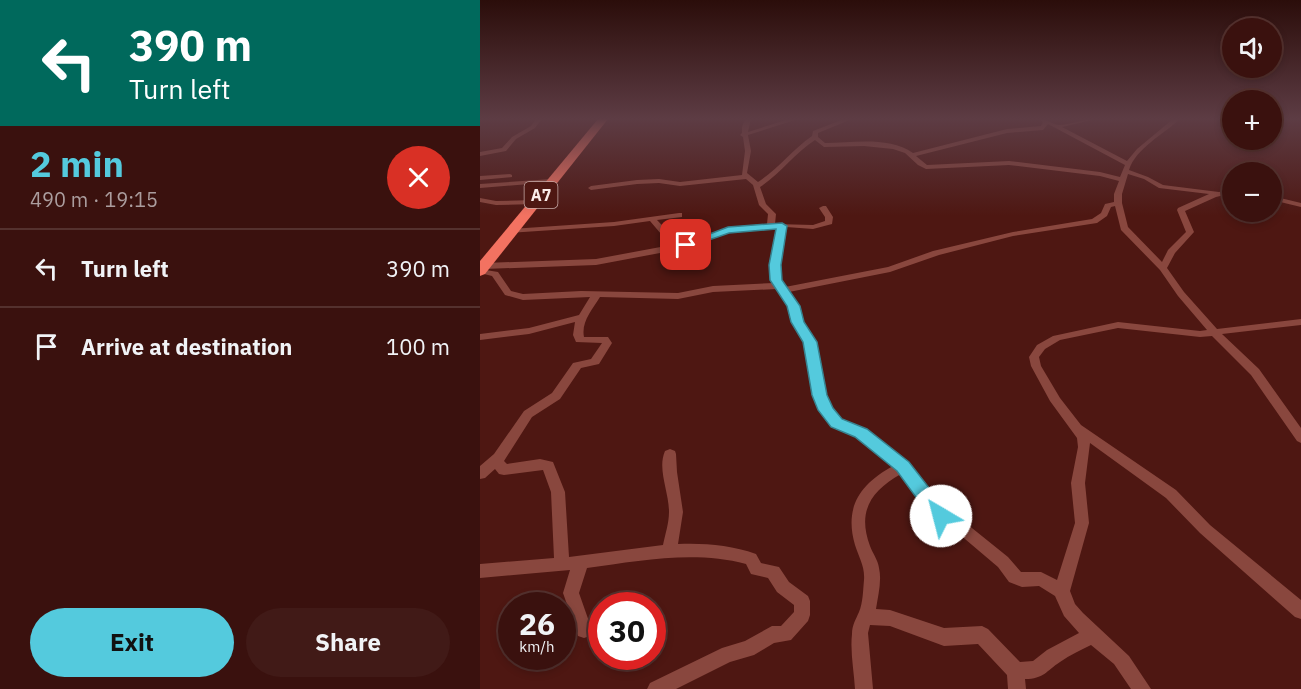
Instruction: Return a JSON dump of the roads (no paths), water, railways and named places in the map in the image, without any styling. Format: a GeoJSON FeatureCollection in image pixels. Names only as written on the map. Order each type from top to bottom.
{"type":"FeatureCollection","features":[{"type":"Feature","properties":{"kind":"highway","name":"A7"},"geometry":{"type":"LineString","coordinates":[[481,269],[577,151]]}},
{"type":"Feature","properties":{"kind":"street"},"geometry":{"type":"LineString","coordinates":[[480,154],[497,151]]}},
{"type":"Feature","properties":{"kind":"street"},"geometry":{"type":"LineString","coordinates":[[748,151],[744,174],[757,186],[763,205],[772,214],[771,226]]}},
{"type":"Feature","properties":{"kind":"street"},"geometry":{"type":"LineString","coordinates":[[757,186],[784,167],[797,151]]}},
{"type":"Feature","properties":{"kind":"street"},"geometry":{"type":"LineString","coordinates":[[905,151],[926,167],[1009,163],[1100,174],[1126,172]]}},
{"type":"Feature","properties":{"kind":"street"},"geometry":{"type":"LineString","coordinates":[[912,155],[927,151]]}},
{"type":"Feature","properties":{"kind":"street"},"geometry":{"type":"LineString","coordinates":[[1094,151],[1126,172],[1146,178],[1161,188],[1220,194]]}},
{"type":"Feature","properties":{"kind":"street"},"geometry":{"type":"LineString","coordinates":[[1138,151],[1126,172],[1118,203],[1124,228],[1163,268],[1181,294],[1215,333],[1255,372],[1301,438]]}},
{"type":"Feature","properties":{"kind":"street"},"geometry":{"type":"LineString","coordinates":[[480,178],[511,176],[513,182]]}},
{"type":"Feature","properties":{"kind":"street"},"geometry":{"type":"LineString","coordinates":[[591,188],[655,181],[680,184],[746,177]]}},
{"type":"Feature","properties":{"kind":"street"},"geometry":{"type":"LineString","coordinates":[[480,186],[552,181]]}},
{"type":"Feature","properties":{"kind":"street"},"geometry":{"type":"LineString","coordinates":[[1163,268],[1171,252],[1190,232],[1181,210],[1220,194]]}},
{"type":"Feature","properties":{"kind":"street"},"geometry":{"type":"LineString","coordinates":[[480,200],[494,203],[536,202]]}},
{"type":"Feature","properties":{"kind":"street"},"geometry":{"type":"LineString","coordinates":[[1282,200],[1301,205]]}},
{"type":"Feature","properties":{"kind":"street"},"geometry":{"type":"LineString","coordinates":[[481,269],[494,273],[503,289],[513,295],[678,296],[713,289],[780,288],[890,269],[936,253],[1013,234],[1094,221],[1104,214],[1108,206],[1118,203]]}},
{"type":"Feature","properties":{"kind":"street"},"geometry":{"type":"LineString","coordinates":[[481,269],[593,263],[687,244],[721,232],[771,226],[813,227],[827,224],[829,217],[823,208]]}},
{"type":"Feature","properties":{"kind":"street"},"geometry":{"type":"LineString","coordinates":[[511,231],[569,228],[679,214]]}},
{"type":"Feature","properties":{"kind":"street"},"geometry":{"type":"LineString","coordinates":[[652,219],[670,239],[684,238],[687,244]]}},
{"type":"Feature","properties":{"kind":"street"},"geometry":{"type":"LineString","coordinates":[[782,226],[775,265],[780,288],[794,306],[797,322],[810,342],[820,395],[832,419],[842,426],[861,433],[903,466],[941,516],[957,524],[1003,562],[1015,577],[1022,580],[1041,579],[1062,591]]}},
{"type":"Feature","properties":{"kind":"street"},"geometry":{"type":"LineString","coordinates":[[486,468],[528,414],[556,396],[577,365],[594,362],[607,343],[604,339],[580,340],[577,335],[578,326],[597,294]]}},
{"type":"Feature","properties":{"kind":"street"},"geometry":{"type":"LineString","coordinates":[[480,337],[529,332],[584,317]]}},
{"type":"Feature","properties":{"kind":"street"},"geometry":{"type":"LineString","coordinates":[[1142,689],[1117,656],[1092,636],[1066,604],[1062,591],[1082,523],[1078,483],[1084,447],[1083,437],[1056,400],[1036,366],[1034,357],[1041,347],[1057,339],[1118,325],[1184,333],[1215,333],[1301,322]]}},
{"type":"Feature","properties":{"kind":"street"},"geometry":{"type":"LineString","coordinates":[[1077,427],[1171,494],[1205,529],[1301,611]]}},
{"type":"Feature","properties":{"kind":"street"},"geometry":{"type":"LineString","coordinates":[[669,553],[676,512],[669,472],[670,454]]}},
{"type":"Feature","properties":{"kind":"street"},"geometry":{"type":"LineString","coordinates":[[486,468],[504,470],[540,464],[548,466],[558,492],[562,564]]}},
{"type":"Feature","properties":{"kind":"street"},"geometry":{"type":"LineString","coordinates":[[864,689],[860,633],[863,619],[866,617],[871,584],[871,565],[859,530],[861,499],[870,487],[903,466]]}},
{"type":"Feature","properties":{"kind":"street"},"geometry":{"type":"LineString","coordinates":[[480,571],[581,562],[631,554],[706,551],[751,559],[756,569],[773,572],[787,590],[800,598],[803,612],[785,634],[772,635],[748,649],[728,654],[656,689]]}},
{"type":"Feature","properties":{"kind":"street"},"geometry":{"type":"LineString","coordinates":[[581,562],[571,593],[584,630]]}},
{"type":"Feature","properties":{"kind":"street"},"geometry":{"type":"LineString","coordinates":[[866,617],[890,618],[944,637],[982,635],[1016,680],[1092,636]]}}]}
